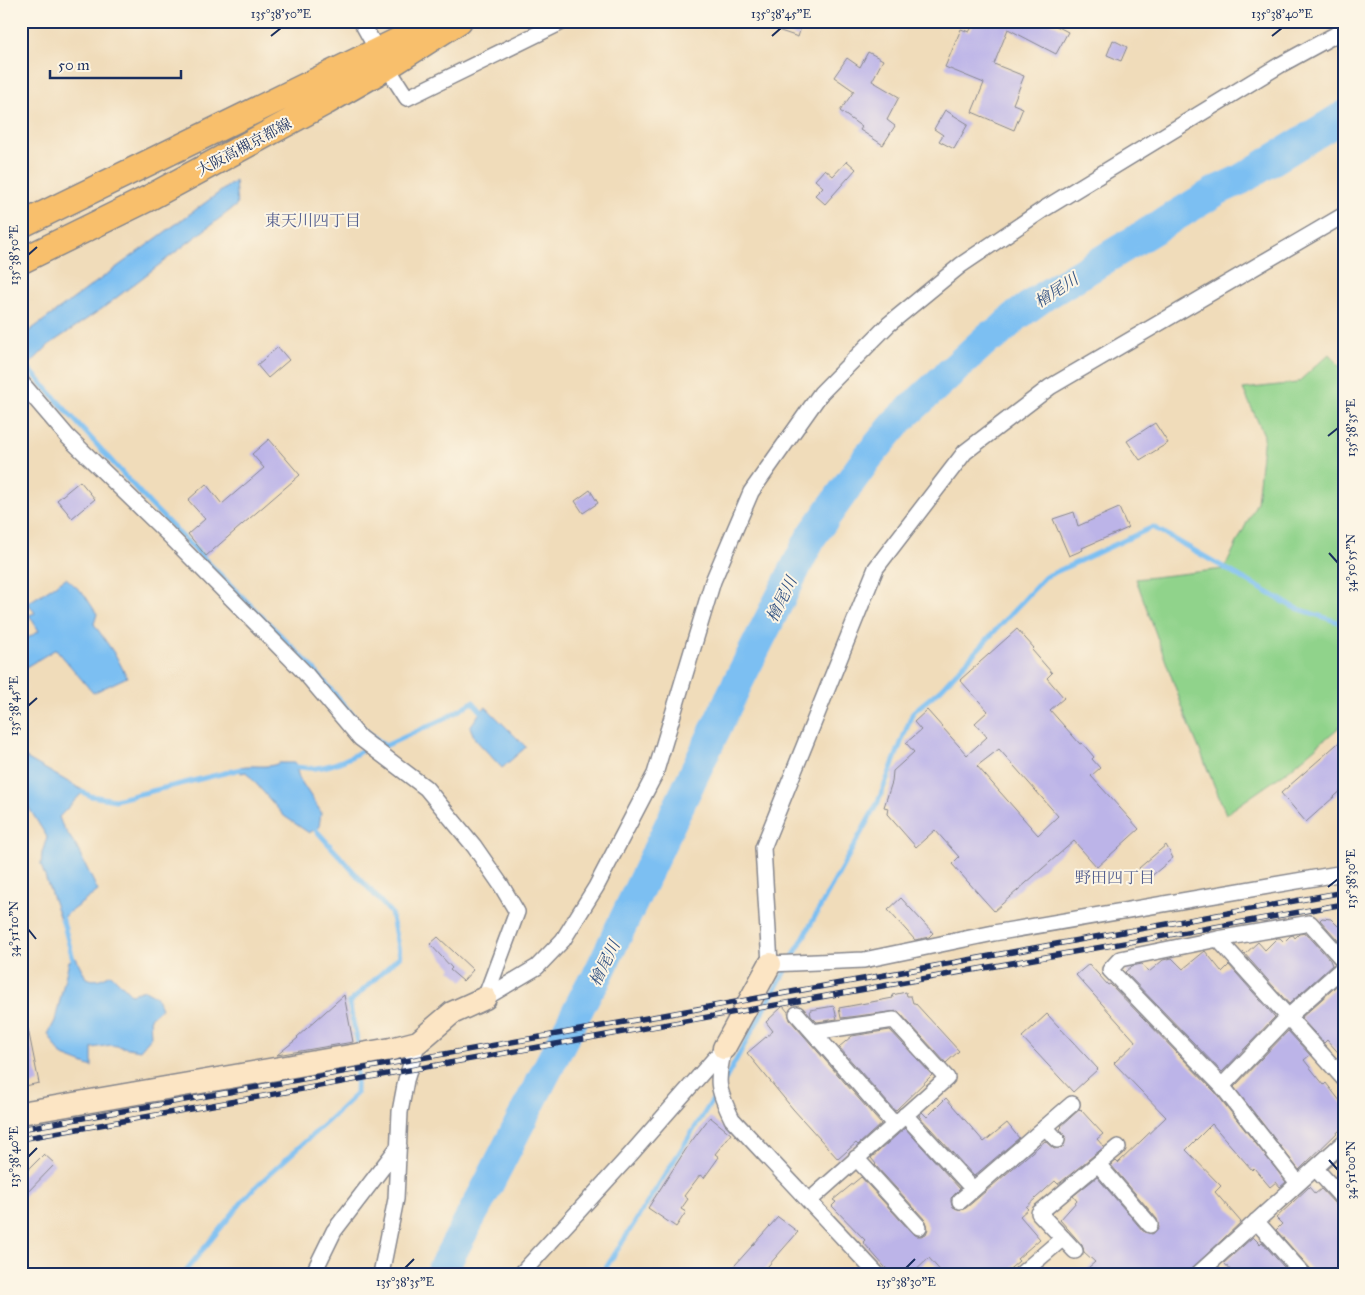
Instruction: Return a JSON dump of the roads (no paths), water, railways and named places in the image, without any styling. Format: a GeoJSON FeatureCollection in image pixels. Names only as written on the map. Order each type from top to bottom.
{"type":"FeatureCollection","features":[{"type":"Feature","properties":{"kind":"main road","name":"大阪高槻京都線"},"geometry":{"type":"LineString","coordinates":[[21,260],[146,200],[326,102],[382,58],[438,21]]}},
{"type":"Feature","properties":{"kind":"main road","name":"大阪高槻京都線"},"geometry":{"type":"LineString","coordinates":[[21,224],[459,21]]}},
{"type":"Feature","properties":{"kind":"street"},"geometry":{"type":"LineString","coordinates":[[361,21],[408,98],[564,21]]}},
{"type":"Feature","properties":{"kind":"street"},"geometry":{"type":"LineString","coordinates":[[21,1113],[418,1042],[452,1014],[485,998],[537,966],[563,940],[596,888],[655,774],[714,581],[751,492],[821,393],[889,324],[968,260],[1044,209],[1280,65],[1344,30]]}},
{"type":"Feature","properties":{"kind":"street"},"geometry":{"type":"LineString","coordinates":[[521,1274],[630,1155],[724,1048],[770,964],[763,848],[876,568],[965,452],[1050,387],[1344,215]]}},
{"type":"Feature","properties":{"kind":"street"},"geometry":{"type":"LineString","coordinates":[[21,382],[68,437],[167,533],[306,673],[360,738],[426,788],[474,846],[517,912],[485,998]]}},
{"type":"Feature","properties":{"kind":"street"},"geometry":{"type":"LineString","coordinates":[[770,964],[864,960],[994,933],[1344,873]]}},
{"type":"Feature","properties":{"kind":"street"},"geometry":{"type":"LineString","coordinates":[[1298,1183],[1222,1086],[1110,970],[1120,959],[1310,923],[1344,961]]}},
{"type":"Feature","properties":{"kind":"street"},"geometry":{"type":"LineString","coordinates":[[1218,939],[1344,1079]]}},
{"type":"Feature","properties":{"kind":"street"},"geometry":{"type":"LineString","coordinates":[[1222,1086],[1288,1017],[1344,967]]}},
{"type":"Feature","properties":{"kind":"street"},"geometry":{"type":"LineString","coordinates":[[797,1014],[900,1119],[974,1189]]}},
{"type":"Feature","properties":{"kind":"street"},"geometry":{"type":"LineString","coordinates":[[809,1200],[946,1078],[894,1020],[813,1032]]}},
{"type":"Feature","properties":{"kind":"street"},"geometry":{"type":"LineString","coordinates":[[381,1274],[396,1199],[400,1112],[406,1080],[418,1042]]}},
{"type":"Feature","properties":{"kind":"street"},"geometry":{"type":"LineString","coordinates":[[724,1048],[718,1076],[721,1098],[732,1119],[877,1274]]}},
{"type":"Feature","properties":{"kind":"street"},"geometry":{"type":"LineString","coordinates":[[960,1201],[1072,1104]]}},
{"type":"Feature","properties":{"kind":"street"},"geometry":{"type":"LineString","coordinates":[[1045,1127],[1057,1140]]}},
{"type":"Feature","properties":{"kind":"street"},"geometry":{"type":"LineString","coordinates":[[1199,1273],[1344,1142]]}},
{"type":"Feature","properties":{"kind":"street"},"geometry":{"type":"LineString","coordinates":[[314,1274],[334,1231],[399,1146]]}},
{"type":"Feature","properties":{"kind":"street"},"geometry":{"type":"LineString","coordinates":[[1074,1251],[1039,1213],[1118,1147]]}},
{"type":"Feature","properties":{"kind":"street"},"geometry":{"type":"LineString","coordinates":[[856,1158],[919,1227]]}},
{"type":"Feature","properties":{"kind":"street"},"geometry":{"type":"LineString","coordinates":[[1098,1164],[1150,1225]]}},
{"type":"Feature","properties":{"kind":"street"},"geometry":{"type":"LineString","coordinates":[[1315,1168],[1344,1200]]}},
{"type":"Feature","properties":{"kind":"street"},"geometry":{"type":"LineString","coordinates":[[1256,1221],[1303,1274]]}},
{"type":"Feature","properties":{"kind":"street"},"geometry":{"type":"LineString","coordinates":[[1021,1274],[1063,1238]]}},
{"type":"Feature","properties":{"kind":"water"},"geometry":{"type":"Polygon","coordinates":[[[235,181],[237,205],[103,308],[50,344],[25,369],[21,363],[21,337],[235,181]]]}},
{"type":"Feature","properties":{"kind":"water"},"geometry":{"type":"Polygon","coordinates":[[[66,578],[84,594],[97,614],[94,624],[116,656],[127,677],[93,693],[56,649],[21,670],[21,642],[39,631],[29,615],[35,613],[28,603],[66,578]]]}},
{"type":"Feature","properties":{"kind":"water"},"geometry":{"type":"Polygon","coordinates":[[[486,707],[526,747],[502,768],[475,739],[470,727],[486,707]]]}},
{"type":"Feature","properties":{"kind":"water"},"geometry":{"type":"Polygon","coordinates":[[[21,755],[84,791],[59,817],[76,846],[98,891],[60,919],[41,865],[42,853],[47,837],[21,795],[21,755]]]}},
{"type":"Feature","properties":{"kind":"water"},"geometry":{"type":"Polygon","coordinates":[[[279,763],[295,763],[299,778],[321,812],[319,827],[309,833],[284,816],[246,772],[241,773],[240,767],[270,766],[279,763]]]}},
{"type":"Feature","properties":{"kind":"water"},"geometry":{"type":"Polygon","coordinates":[[[76,958],[86,978],[92,980],[111,974],[131,994],[145,990],[156,996],[161,1008],[150,1018],[151,1037],[140,1050],[111,1045],[92,1048],[92,1067],[61,1055],[48,1034],[55,1021],[69,961],[76,958]]]}},
{"type":"Feature","properties":{"kind":"waterway","name":"檜尾川"},"geometry":{"type":"LineString","coordinates":[[440,1274],[590,986],[594,983],[738,682],[811,537],[868,457],[900,419],[990,336],[995,336],[1015,317],[1044,296],[1344,116]]}},
{"type":"Feature","properties":{"kind":"waterway"},"geometry":{"type":"LineString","coordinates":[[21,353],[29,369],[150,504],[312,667],[366,731],[385,746],[446,718],[473,702],[481,711]]}},
{"type":"Feature","properties":{"kind":"waterway"},"geometry":{"type":"LineString","coordinates":[[724,1082],[878,802],[913,712],[941,689],[1045,577],[1153,527],[1293,607],[1344,624]]}},
{"type":"Feature","properties":{"kind":"waterway"},"geometry":{"type":"LineString","coordinates":[[296,767],[314,768],[337,763],[368,746]]}},
{"type":"Feature","properties":{"kind":"waterway"},"geometry":{"type":"LineString","coordinates":[[82,792],[91,796],[115,800],[241,769]]}},
{"type":"Feature","properties":{"kind":"waterway"},"geometry":{"type":"LineString","coordinates":[[315,829],[391,913],[400,956],[349,1003],[358,1043],[357,1049]]}},
{"type":"Feature","properties":{"kind":"waterway"},"geometry":{"type":"LineString","coordinates":[[62,918],[73,959]]}},
{"type":"Feature","properties":{"kind":"waterway"},"geometry":{"type":"LineString","coordinates":[[183,1274],[251,1191],[356,1094],[357,1059]]}},
{"type":"Feature","properties":{"kind":"waterway"},"geometry":{"type":"LineString","coordinates":[[602,1274],[717,1093]]}},
{"type":"Feature","properties":{"kind":"railway"},"geometry":{"type":"LineString","coordinates":[[21,1129],[1344,892]]}},
{"type":"Feature","properties":{"kind":"railway"},"geometry":{"type":"LineString","coordinates":[[21,1139],[1344,904]]}},
{"type":"Feature","properties":{"kind":"district","name":"東天川四丁目"},"geometry":{"type":"Point","coordinates":[313,220]}},
{"type":"Feature","properties":{"kind":"district","name":"野田四丁目"},"geometry":{"type":"Point","coordinates":[1115,877]}}]}
